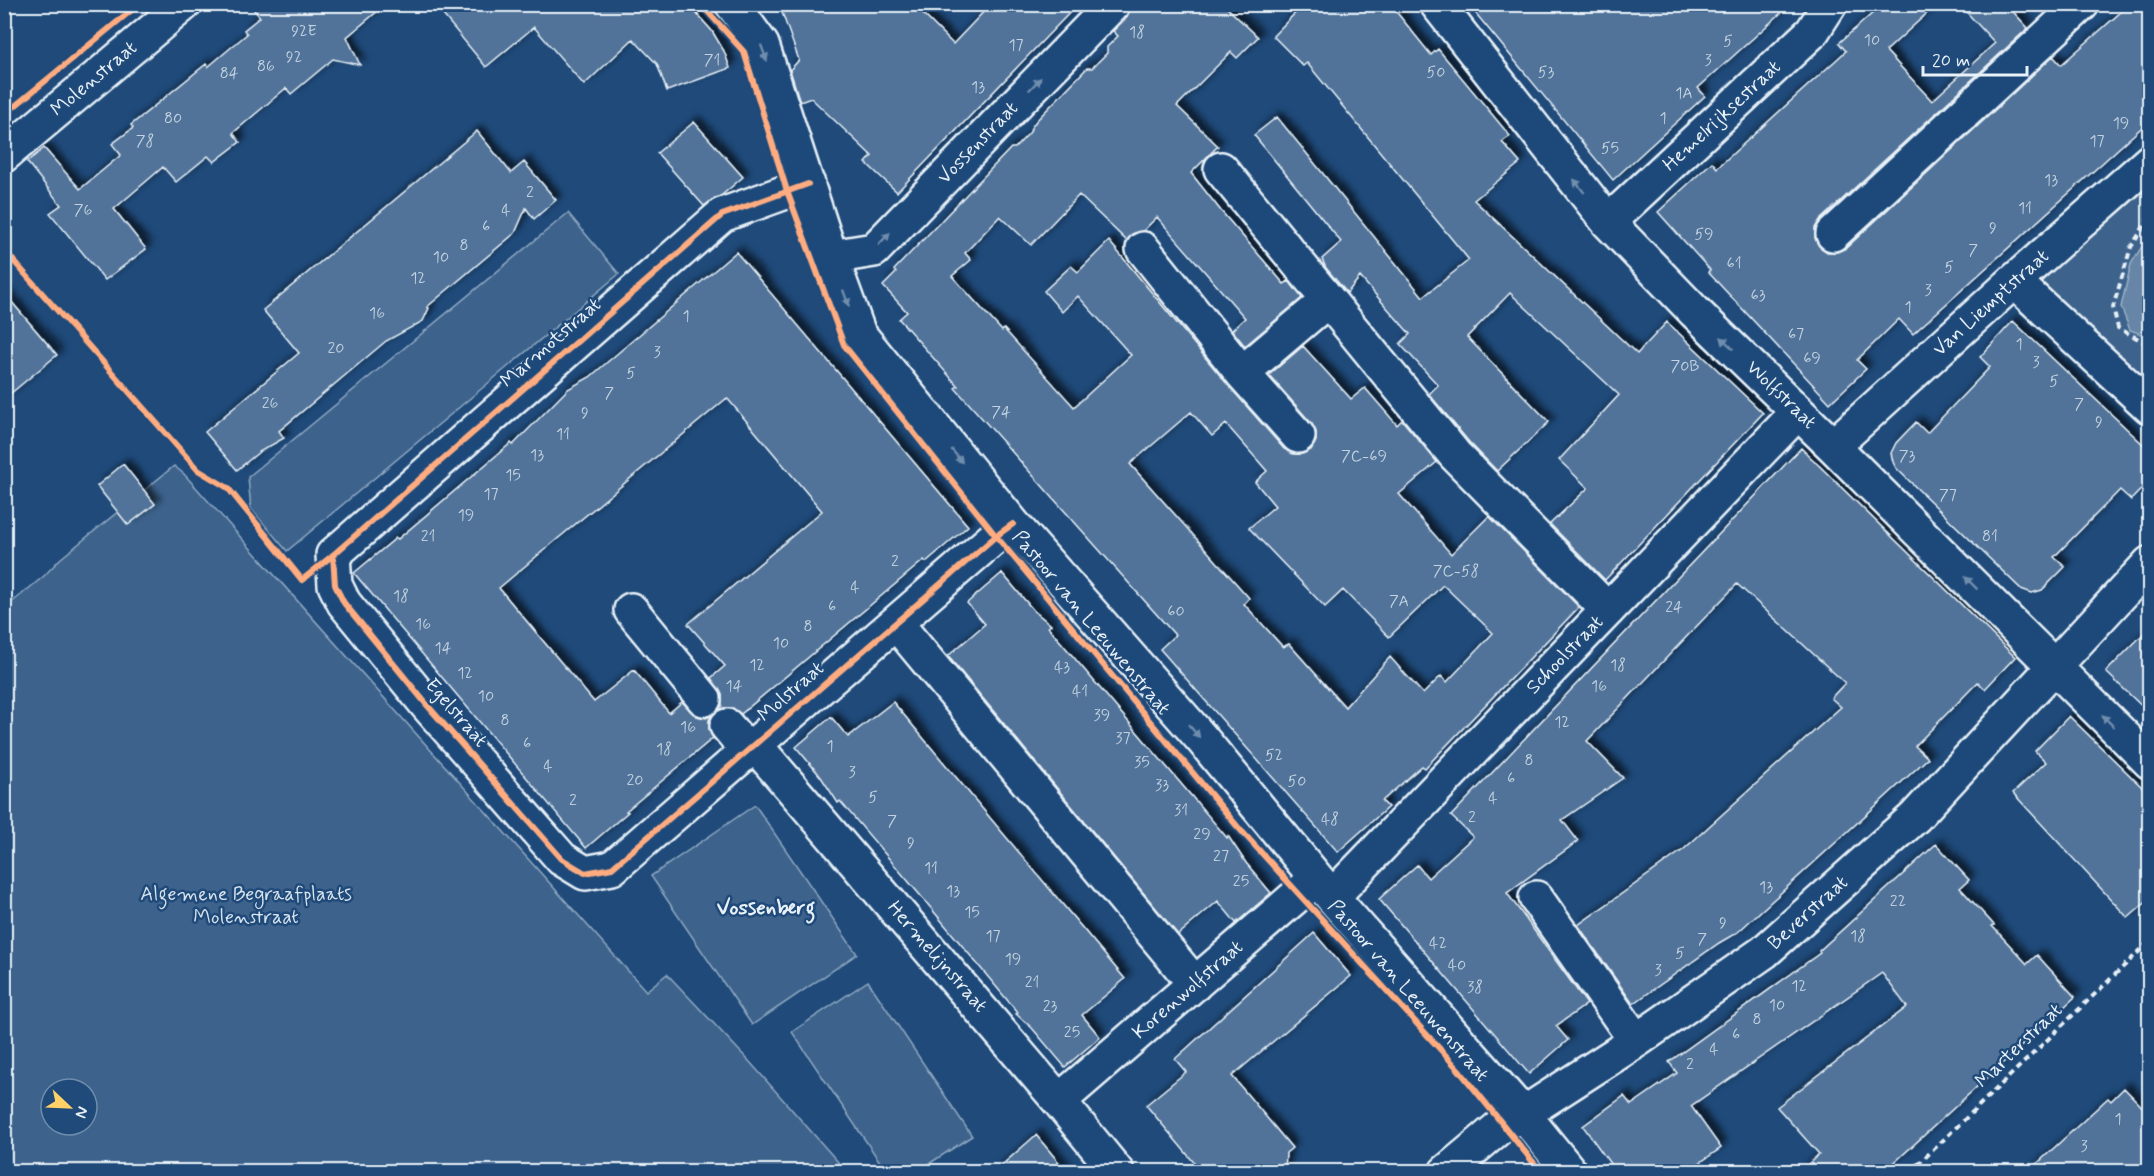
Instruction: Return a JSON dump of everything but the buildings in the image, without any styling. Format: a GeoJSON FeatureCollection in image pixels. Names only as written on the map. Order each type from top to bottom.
{"type":"FeatureCollection","features":[{"type":"Feature","properties":{"kind":"street","name":"Molenstraat"},"geometry":{"type":"LineString","coordinates":[[9,143],[184,4]]}},
{"type":"Feature","properties":{"kind":"street","name":"Pastoor van Leeuwenstraat"},"geometry":{"type":"LineString","coordinates":[[732,4],[762,45],[831,257],[859,334],[1012,524],[1202,739],[1324,888],[1523,1114],[1570,1172]]}},
{"type":"Feature","properties":{"kind":"street","name":"Vossenstraat"},"geometry":{"type":"LineString","coordinates":[[831,257],[874,250],[1113,4]]}},
{"type":"Feature","properties":{"kind":"street","name":"Wolfstraat"},"geometry":{"type":"LineString","coordinates":[[1437,4],[1608,222],[1695,312],[2150,762]]}},
{"type":"Feature","properties":{"kind":"street","name":"Hemelrijksestraat"},"geometry":{"type":"LineString","coordinates":[[1608,222],[1812,32],[1830,4]]}},
{"type":"Feature","properties":{"kind":"street"},"geometry":{"type":"LineString","coordinates":[[1833,234],[2074,7]]}},
{"type":"Feature","properties":{"kind":"street","name":"Van Liemptstraat"},"geometry":{"type":"LineString","coordinates":[[1833,446],[2150,161]]}},
{"type":"Feature","properties":{"kind":"street"},"geometry":{"type":"LineString","coordinates":[[1221,169],[1455,455],[1608,610]]}},
{"type":"Feature","properties":{"kind":"street","name":"Marmotstraat"},"geometry":{"type":"LineString","coordinates":[[333,555],[722,215],[808,184]]}},
{"type":"Feature","properties":{"kind":"street"},"geometry":{"type":"LineString","coordinates":[[1143,249],[1242,373],[1298,436]]}},
{"type":"Feature","properties":{"kind":"street"},"geometry":{"type":"LineString","coordinates":[[2014,281],[2150,406]]}},
{"type":"Feature","properties":{"kind":"street"},"geometry":{"type":"LineString","coordinates":[[1242,373],[1328,300]]}},
{"type":"Feature","properties":{"kind":"street","name":"Schoolstraat"},"geometry":{"type":"LineString","coordinates":[[1324,888],[1608,610],[1798,412]]}},
{"type":"Feature","properties":{"kind":"street","name":"Molstraat"},"geometry":{"type":"LineString","coordinates":[[585,873],[612,868],[1012,524]]}},
{"type":"Feature","properties":{"kind":"street","name":"Egelstraat"},"geometry":{"type":"LineString","coordinates":[[333,555],[335,585],[344,603],[427,705],[562,859],[585,873]]}},
{"type":"Feature","properties":{"kind":"street","name":"Beverstraat"},"geometry":{"type":"LineString","coordinates":[[1446,1172],[1502,1125],[1523,1114],[1636,1041],[1764,952],[1915,817],[2150,563]]}},
{"type":"Feature","properties":{"kind":"street"},"geometry":{"type":"LineString","coordinates":[[631,609],[704,699]]}},
{"type":"Feature","properties":{"kind":"street"},"geometry":{"type":"LineString","coordinates":[[896,623],[1195,984]]}},
{"type":"Feature","properties":{"kind":"street","name":"Hermelijnstraat"},"geometry":{"type":"LineString","coordinates":[[727,726],[751,748],[1059,1101],[1117,1172]]}},
{"type":"Feature","properties":{"kind":"street","name":"Korenwolfstraat"},"geometry":{"type":"LineString","coordinates":[[1059,1101],[1195,984],[1324,888]]}},
{"type":"Feature","properties":{"kind":"street"},"geometry":{"type":"LineString","coordinates":[[1536,898],[1636,1041]]}},
{"type":"Feature","properties":{"kind":"path"},"geometry":{"type":"LineString","coordinates":[[2150,217],[2131,247],[2113,307],[2118,328],[2150,345]]}},
{"type":"Feature","properties":{"kind":"green space"},"geometry":{"type":"Polygon","coordinates":[[[2149,181],[2149,386],[2038,285],[2149,181]]]}},
{"type":"Feature","properties":{"kind":"green space"},"geometry":{"type":"Polygon","coordinates":[[[568,213],[619,274],[287,551],[251,509],[248,477],[568,213]]]}},
{"type":"Feature","properties":{"kind":"green space","name":"Algemene Begraafplaats Molenstraat"},"geometry":{"type":"Polygon","coordinates":[[[174,466],[184,474],[646,991],[667,974],[749,1061],[846,1171],[5,1172],[5,608],[44,576],[60,559],[174,466]]]}},
{"type":"Feature","properties":{"kind":"green space"},"geometry":{"type":"Polygon","coordinates":[[[755,805],[857,954],[752,1025],[651,876],[755,805]]]}},
{"type":"Feature","properties":{"kind":"green space"},"geometry":{"type":"Polygon","coordinates":[[[868,981],[972,1136],[918,1171],[886,1171],[792,1032],[868,981]]]}},
{"type":"Feature","properties":{"kind":"shaded area"},"geometry":{"type":"Polygon","coordinates":[[[2149,235],[2149,337],[2130,330],[2121,307],[2131,264],[2149,235]]]}},
{"type":"Feature","properties":{"kind":"cycle path"},"geometry":{"type":"LineString","coordinates":[[4,115],[139,4]]}},
{"type":"Feature","properties":{"kind":"cycle path"},"geometry":{"type":"LineString","coordinates":[[701,4],[744,52],[787,191],[844,345],[996,536],[1237,826],[1459,1070],[1541,1172]]}},
{"type":"Feature","properties":{"kind":"cycle path"},"geometry":{"type":"LineString","coordinates":[[4,250],[198,470],[228,488],[302,580],[722,215],[808,184]]}},
{"type":"Feature","properties":{"kind":"cycle path"},"geometry":{"type":"LineString","coordinates":[[333,555],[335,585],[344,603],[427,705],[562,859],[585,873],[612,868],[996,536],[1013,524]]}},
{"type":"Feature","properties":{"kind":"district","name":"Vossenberg"},"geometry":{"type":"Point","coordinates":[766,908]}}]}
